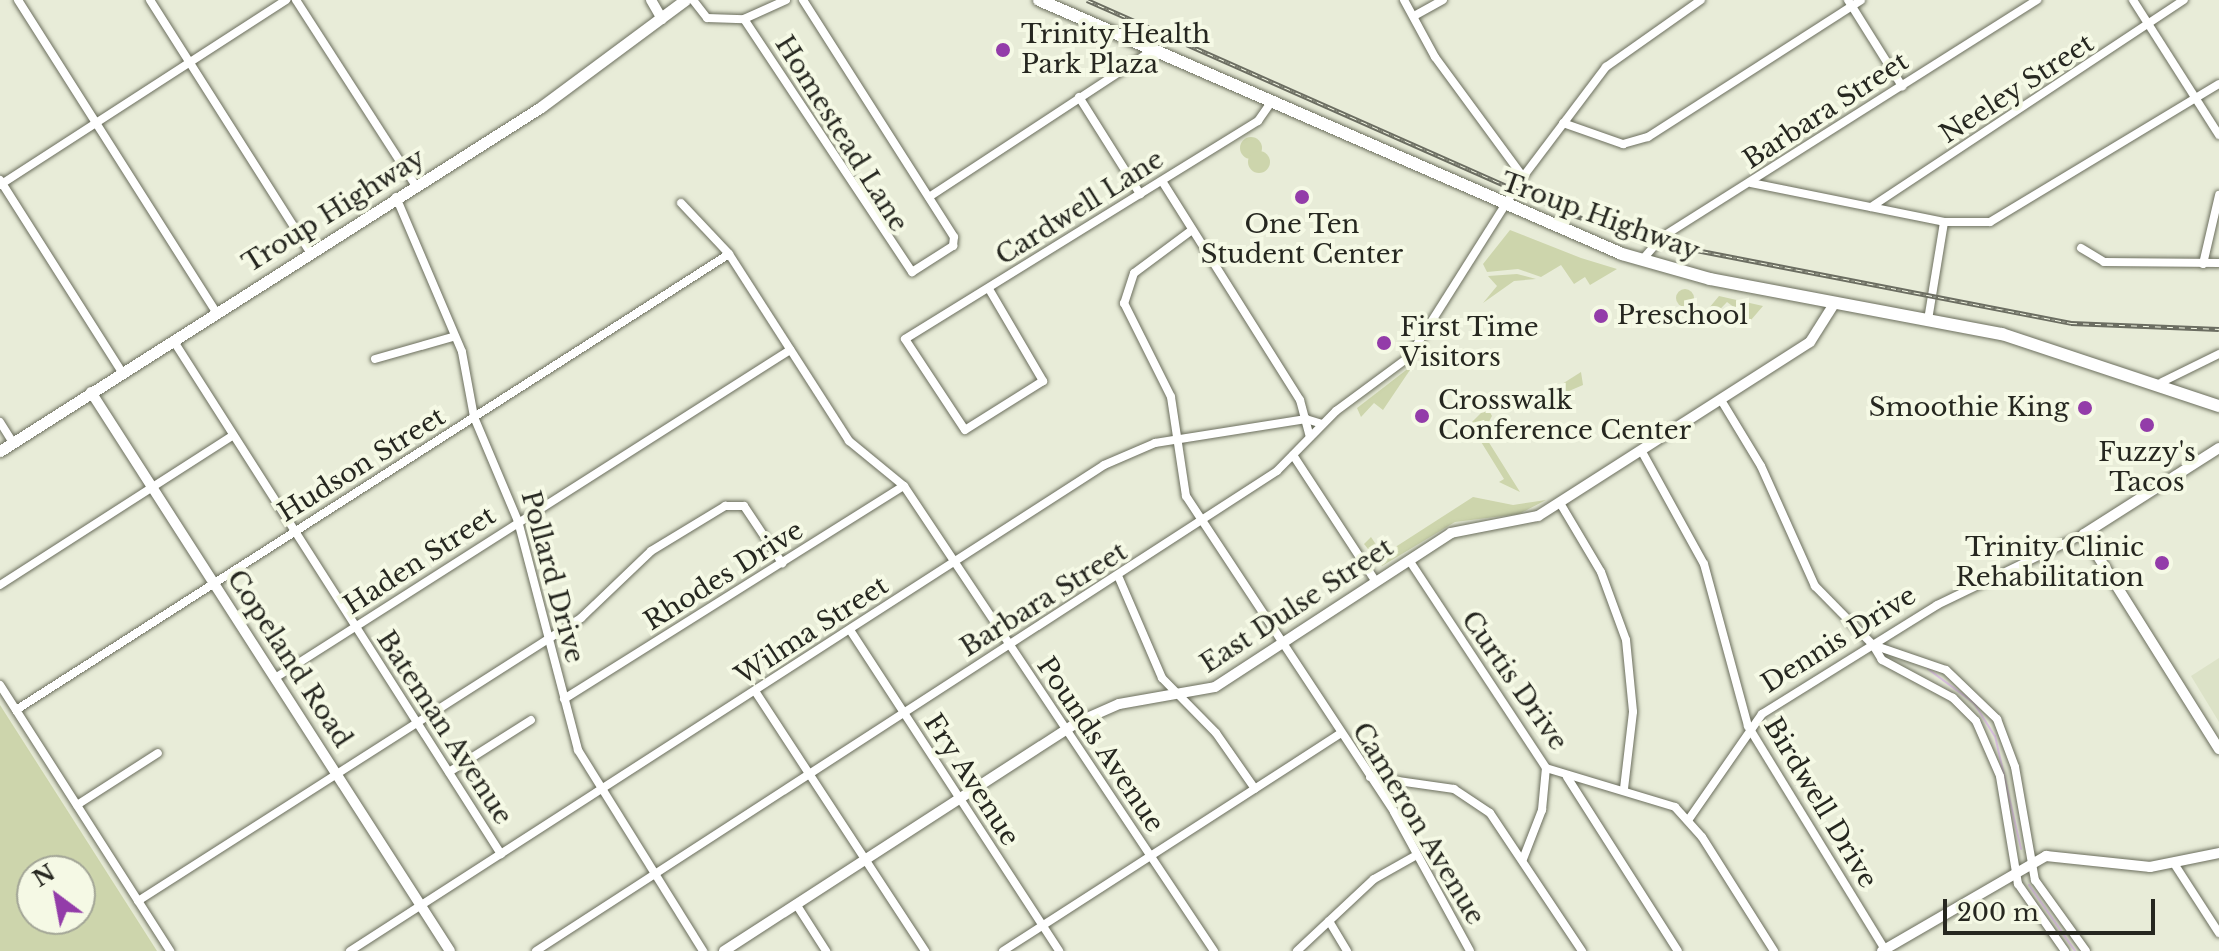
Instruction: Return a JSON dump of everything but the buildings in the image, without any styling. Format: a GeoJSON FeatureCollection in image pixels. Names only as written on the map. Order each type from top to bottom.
{"type":"FeatureCollection","features":[{"type":"Feature","properties":{"kind":"main road","name":"Troup Highway"},"geometry":{"type":"LineString","coordinates":[[0,451],[541,107],[685,0]]}},
{"type":"Feature","properties":{"kind":"main road","name":"Troup Highway"},"geometry":{"type":"LineString","coordinates":[[1039,0],[1504,209],[1642,260],[1834,304],[2031,341],[2162,382],[2219,406]]}},
{"type":"Feature","properties":{"kind":"street"},"geometry":{"type":"LineString","coordinates":[[18,0],[216,312]]}},
{"type":"Feature","properties":{"kind":"street"},"geometry":{"type":"LineString","coordinates":[[150,0],[310,252]]}},
{"type":"Feature","properties":{"kind":"street"},"geometry":{"type":"LineString","coordinates":[[122,372],[1,183],[286,0]]}},
{"type":"Feature","properties":{"kind":"street"},"geometry":{"type":"LineString","coordinates":[[296,0],[415,185]]}},
{"type":"Feature","properties":{"kind":"street"},"geometry":{"type":"LineString","coordinates":[[651,0],[662,19]]}},
{"type":"Feature","properties":{"kind":"street","name":"Homestead Lane"},"geometry":{"type":"LineString","coordinates":[[693,0],[707,18],[744,19],[906,272],[955,243],[929,197]]}},
{"type":"Feature","properties":{"kind":"street"},"geometry":{"type":"LineString","coordinates":[[744,19],[786,0]]}},
{"type":"Feature","properties":{"kind":"street"},"geometry":{"type":"LineString","coordinates":[[1404,0],[1435,57],[1523,177]]}},
{"type":"Feature","properties":{"kind":"street"},"geometry":{"type":"LineString","coordinates":[[1414,16],[1443,0]]}},
{"type":"Feature","properties":{"kind":"street","name":"Barbara Street"},"geometry":{"type":"LineString","coordinates":[[536,951],[903,712],[1119,578],[1293,455],[1322,424],[1409,357],[1523,177],[1563,123],[1629,47],[1701,0]]}},
{"type":"Feature","properties":{"kind":"street"},"geometry":{"type":"LineString","coordinates":[[1563,123],[1623,144],[1648,137],[1850,3],[1861,0]]}},
{"type":"Feature","properties":{"kind":"street","name":"Barbara Street"},"geometry":{"type":"LineString","coordinates":[[1642,260],[1662,237],[2037,0]]}},
{"type":"Feature","properties":{"kind":"street"},"geometry":{"type":"LineString","coordinates":[[2133,0],[2219,135]]}},
{"type":"Feature","properties":{"kind":"street","name":"Neeley Street"},"geometry":{"type":"LineString","coordinates":[[1870,208],[2150,26],[2184,0]]}},
{"type":"Feature","properties":{"kind":"street"},"geometry":{"type":"LineString","coordinates":[[807,1],[929,197],[1150,52]]}},
{"type":"Feature","properties":{"kind":"street"},"geometry":{"type":"LineString","coordinates":[[1850,3],[1902,86]]}},
{"type":"Feature","properties":{"kind":"street"},"geometry":{"type":"LineString","coordinates":[[1751,183],[1944,222],[2010,217],[2219,84]]}},
{"type":"Feature","properties":{"kind":"street"},"geometry":{"type":"LineString","coordinates":[[1079,97],[1140,194]]}},
{"type":"Feature","properties":{"kind":"street","name":"Cardwell Lane"},"geometry":{"type":"LineString","coordinates":[[989,289],[1042,384],[966,430],[905,339],[1258,121],[1270,104]]}},
{"type":"Feature","properties":{"kind":"street"},"geometry":{"type":"LineString","coordinates":[[1162,181],[1306,419],[1310,437]]}},
{"type":"Feature","properties":{"kind":"street"},"geometry":{"type":"LineString","coordinates":[[2203,264],[2219,195]]}},
{"type":"Feature","properties":{"kind":"street","name":"Pollard Drive"},"geometry":{"type":"LineString","coordinates":[[396,197],[453,337],[474,417],[518,521],[564,699],[598,792],[703,951]]}},
{"type":"Feature","properties":{"kind":"street","name":"Pounds Avenue"},"geometry":{"type":"LineString","coordinates":[[681,203],[729,254],[849,441],[904,486],[1214,951]]}},
{"type":"Feature","properties":{"kind":"street"},"geometry":{"type":"LineString","coordinates":[[1928,320],[1944,222]]}},
{"type":"Feature","properties":{"kind":"street","name":"Cameron Avenue"},"geometry":{"type":"LineString","coordinates":[[1192,230],[1134,273],[1124,303],[1165,382],[1178,439],[1185,491],[1201,522],[1370,777],[1413,857],[1470,951]]}},
{"type":"Feature","properties":{"kind":"street"},"geometry":{"type":"LineString","coordinates":[[2081,248],[2104,262],[2219,263]]}},
{"type":"Feature","properties":{"kind":"street","name":"Hudson Street"},"geometry":{"type":"LineString","coordinates":[[16,710],[729,254]]}},
{"type":"Feature","properties":{"kind":"street","name":"East Dulse Street"},"geometry":{"type":"LineString","coordinates":[[724,951],[1066,730],[1119,704],[1215,687],[1409,560],[1464,528],[1525,522],[1560,503],[1818,336],[1834,304]]}},
{"type":"Feature","properties":{"kind":"street"},"geometry":{"type":"LineString","coordinates":[[375,359],[453,337]]}},
{"type":"Feature","properties":{"kind":"street","name":"Bateman Avenue"},"geometry":{"type":"LineString","coordinates":[[173,340],[501,854]]}},
{"type":"Feature","properties":{"kind":"street","name":"Haden Street"},"geometry":{"type":"LineString","coordinates":[[275,678],[790,350]]}},
{"type":"Feature","properties":{"kind":"street"},"geometry":{"type":"LineString","coordinates":[[2162,382],[2219,354]]}},
{"type":"Feature","properties":{"kind":"street","name":"Copeland Road"},"geometry":{"type":"LineString","coordinates":[[91,392],[450,951]]}},
{"type":"Feature","properties":{"kind":"street"},"geometry":{"type":"LineString","coordinates":[[1721,400],[1761,466],[1815,586],[1873,645],[1882,660],[1953,698],[1976,721],[2000,776],[2013,869],[2033,912],[2065,951]]}},
{"type":"Feature","properties":{"kind":"street","name":"Wilma Street"},"geometry":{"type":"LineString","coordinates":[[350,951],[1104,465],[1178,439],[1306,419],[1322,424]]}},
{"type":"Feature","properties":{"kind":"street"},"geometry":{"type":"LineString","coordinates":[[0,422],[13,443]]}},
{"type":"Feature","properties":{"kind":"street"},"geometry":{"type":"LineString","coordinates":[[0,585],[232,436]]}},
{"type":"Feature","properties":{"kind":"street","name":"Dennis Drive"},"geometry":{"type":"LineString","coordinates":[[1689,819],[1748,726],[1950,598],[2084,534],[2219,448]]}},
{"type":"Feature","properties":{"kind":"street","name":"Birdwell Drive"},"geometry":{"type":"LineString","coordinates":[[1641,450],[1704,564],[1748,726],[1884,950]]}},
{"type":"Feature","properties":{"kind":"street"},"geometry":{"type":"LineString","coordinates":[[1293,455],[1376,582]]}},
{"type":"Feature","properties":{"kind":"street","name":"Rhodes Drive"},"geometry":{"type":"LineString","coordinates":[[564,699],[904,486]]}},
{"type":"Feature","properties":{"kind":"street"},"geometry":{"type":"LineString","coordinates":[[1560,503],[1601,572],[1626,640],[1633,712],[1624,789]]}},
{"type":"Feature","properties":{"kind":"street"},"geometry":{"type":"LineString","coordinates":[[138,901],[599,604],[661,543],[731,504],[750,512],[782,563]]}},
{"type":"Feature","properties":{"kind":"street"},"geometry":{"type":"LineString","coordinates":[[2084,534],[2219,749]]}},
{"type":"Feature","properties":{"kind":"street","name":"Curtis Drive"},"geometry":{"type":"LineString","coordinates":[[1409,560],[1546,768],[1567,777],[1664,799],[1689,819],[1774,951]]}},
{"type":"Feature","properties":{"kind":"street"},"geometry":{"type":"LineString","coordinates":[[1119,578],[1174,696],[1216,733],[1255,789]]}},
{"type":"Feature","properties":{"kind":"street","name":"Fry Avenue"},"geometry":{"type":"LineString","coordinates":[[850,630],[1059,951]]}},
{"type":"Feature","properties":{"kind":"street"},"geometry":{"type":"LineString","coordinates":[[1873,645],[1946,670],[1997,719],[2015,767],[2032,862],[2044,896],[2086,951]]}},
{"type":"Feature","properties":{"kind":"street"},"geometry":{"type":"LineString","coordinates":[[0,685],[170,951]]}},
{"type":"Feature","properties":{"kind":"street"},"geometry":{"type":"LineString","coordinates":[[755,691],[925,951]]}},
{"type":"Feature","properties":{"kind":"street"},"geometry":{"type":"LineString","coordinates":[[449,772],[531,720]]}},
{"type":"Feature","properties":{"kind":"street"},"geometry":{"type":"LineString","coordinates":[[1003,951],[1341,733]]}},
{"type":"Feature","properties":{"kind":"street"},"geometry":{"type":"LineString","coordinates":[[77,805],[158,753]]}},
{"type":"Feature","properties":{"kind":"street"},"geometry":{"type":"LineString","coordinates":[[1523,859],[1542,810],[1546,768]]}},
{"type":"Feature","properties":{"kind":"street"},"geometry":{"type":"LineString","coordinates":[[1370,777],[1426,782],[1468,796],[1502,824],[1582,951]]}},
{"type":"Feature","properties":{"kind":"street"},"geometry":{"type":"LineString","coordinates":[[1567,777],[1678,951]]}},
{"type":"Feature","properties":{"kind":"street"},"geometry":{"type":"LineString","coordinates":[[1884,950],[2013,869],[2032,862],[2070,855],[2175,865],[2219,853]]}},
{"type":"Feature","properties":{"kind":"street"},"geometry":{"type":"LineString","coordinates":[[1297,951],[1374,879],[1413,857]]}},
{"type":"Feature","properties":{"kind":"street"},"geometry":{"type":"LineString","coordinates":[[2175,865],[2219,933]]}},
{"type":"Feature","properties":{"kind":"street"},"geometry":{"type":"LineString","coordinates":[[796,904],[826,951]]}},
{"type":"Feature","properties":{"kind":"street"},"geometry":{"type":"LineString","coordinates":[[1329,921],[1347,951]]}},
{"type":"Feature","properties":{"kind":"shaded area"},"geometry":{"type":"Polygon","coordinates":[[[1251,137],[1259,140],[1262,148],[1259,156],[1251,159],[1243,156],[1240,148],[1243,140],[1251,137]]]}},
{"type":"Feature","properties":{"kind":"shaded area"},"geometry":{"type":"Polygon","coordinates":[[[1259,151],[1267,154],[1270,162],[1267,170],[1259,173],[1251,170],[1248,162],[1251,154],[1259,151]]]}},
{"type":"Feature","properties":{"kind":"shaded area"},"geometry":{"type":"Polygon","coordinates":[[[1510,230],[1617,269],[1590,285],[1585,277],[1574,284],[1561,265],[1541,277],[1518,269],[1487,272],[1483,264],[1510,230]]]}},
{"type":"Feature","properties":{"kind":"shaded area"},"geometry":{"type":"Polygon","coordinates":[[[1517,274],[1536,279],[1514,281],[1483,303],[1497,286],[1488,276],[1517,274]]]}},
{"type":"Feature","properties":{"kind":"shaded area"},"geometry":{"type":"Polygon","coordinates":[[[1685,289],[1694,298],[1685,307],[1676,298],[1685,289]]]}},
{"type":"Feature","properties":{"kind":"shaded area"},"geometry":{"type":"Polygon","coordinates":[[[1719,296],[1763,306],[1751,320],[1727,302],[1705,325],[1699,320],[1719,296]]]}},
{"type":"Feature","properties":{"kind":"shaded area"},"geometry":{"type":"Polygon","coordinates":[[[1414,364],[1383,410],[1374,403],[1361,417],[1357,408],[1414,364]]]}},
{"type":"Feature","properties":{"kind":"shaded area"},"geometry":{"type":"Polygon","coordinates":[[[1581,372],[1583,385],[1555,397],[1551,391],[1581,372]]]}},
{"type":"Feature","properties":{"kind":"shaded area"},"geometry":{"type":"Polygon","coordinates":[[[1487,407],[1492,416],[1483,433],[1520,492],[1499,482],[1504,479],[1470,424],[1487,407]]]}},
{"type":"Feature","properties":{"kind":"shaded area"},"geometry":{"type":"Polygon","coordinates":[[[1473,497],[1513,505],[1546,500],[1519,514],[1455,522],[1382,566],[1364,544],[1371,537],[1383,555],[1473,497]]]}},
{"type":"Feature","properties":{"kind":"shaded area"},"geometry":{"type":"Polygon","coordinates":[[[2219,658],[2219,722],[2191,676],[2219,658]]]}},
{"type":"Feature","properties":{"kind":"shaded area"},"geometry":{"type":"Polygon","coordinates":[[[0,705],[96,855],[16,855],[16,935],[96,935],[96,855],[157,951],[0,951],[0,705]]]}},
{"type":"Feature","properties":{"kind":"waterway"},"geometry":{"type":"LineString","coordinates":[[1928,669],[1974,703],[1995,736],[2021,849]]}},
{"type":"Feature","properties":{"kind":"waterway"},"geometry":{"type":"LineString","coordinates":[[2029,885],[2075,951]]}},
{"type":"Feature","properties":{"kind":"railway"},"geometry":{"type":"LineString","coordinates":[[1087,0],[1570,214],[1655,242],[2071,323],[2219,329]]}},
{"type":"Feature","properties":{"kind":"place","name":"Trinity Health Park Plaza"},"geometry":{"type":"Point","coordinates":[1003,50]}},
{"type":"Feature","properties":{"kind":"place","name":"One Ten Student Center"},"geometry":{"type":"Point","coordinates":[1302,197]}},
{"type":"Feature","properties":{"kind":"place","name":"Preschool"},"geometry":{"type":"Point","coordinates":[1601,316]}},
{"type":"Feature","properties":{"kind":"place","name":"First Time Visitors"},"geometry":{"type":"Point","coordinates":[1384,343]}},
{"type":"Feature","properties":{"kind":"place","name":"Smoothie King"},"geometry":{"type":"Point","coordinates":[2085,408]}},
{"type":"Feature","properties":{"kind":"place","name":"Crosswalk Conference Center"},"geometry":{"type":"Point","coordinates":[1422,416]}},
{"type":"Feature","properties":{"kind":"place","name":"Fuzzy's Tacos"},"geometry":{"type":"Point","coordinates":[2147,425]}},
{"type":"Feature","properties":{"kind":"place","name":"Trinity Clinic Rehabilitation"},"geometry":{"type":"Point","coordinates":[2162,563]}}]}
